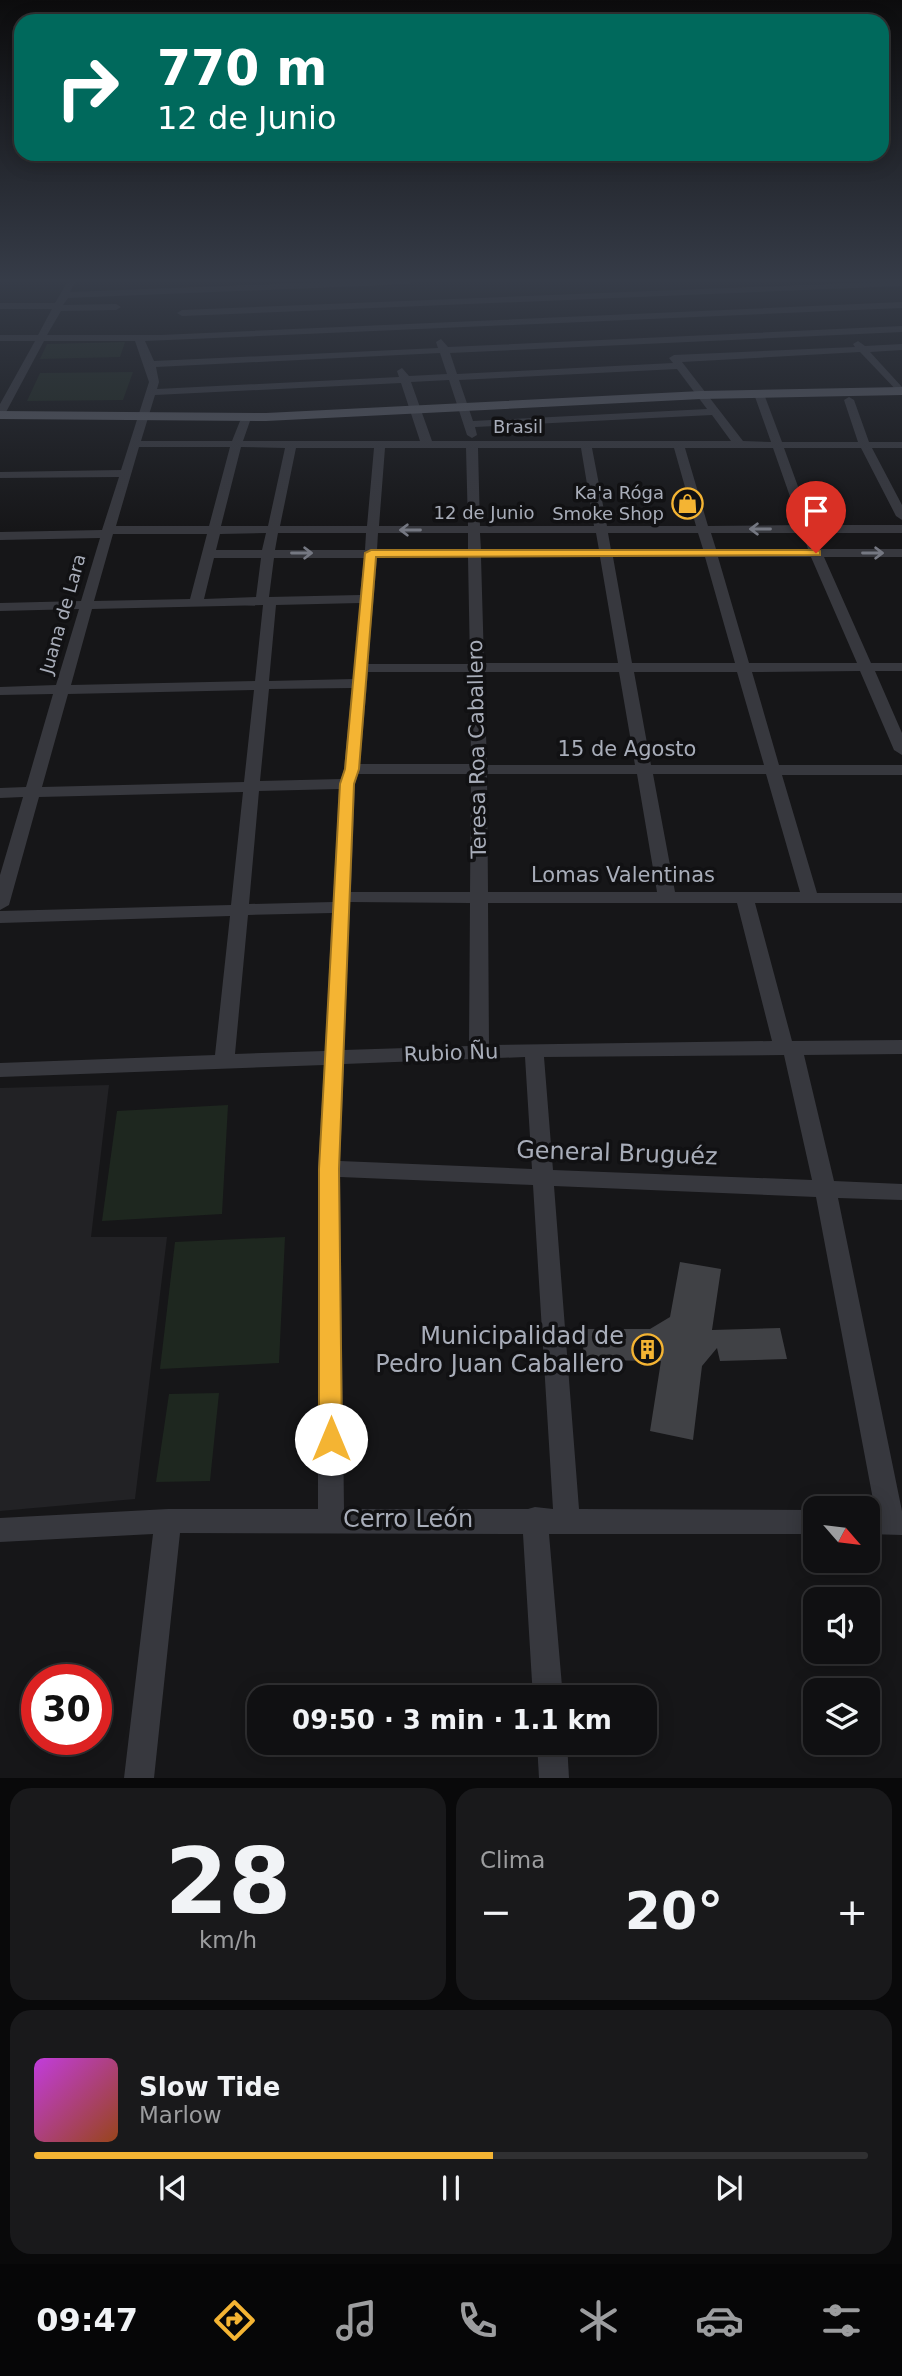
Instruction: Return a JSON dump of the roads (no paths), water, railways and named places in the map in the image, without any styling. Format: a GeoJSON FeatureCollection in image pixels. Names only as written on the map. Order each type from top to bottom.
{"type":"FeatureCollection","features":[{"type":"Feature","properties":{"kind":"main road"},"geometry":{"type":"LineString","coordinates":[[0,422],[416,413],[466,415],[710,404],[762,398],[901,394]]}},
{"type":"Feature","properties":{"kind":"main road"},"geometry":{"type":"LineString","coordinates":[[762,398],[849,400],[901,394]]}},
{"type":"Feature","properties":{"kind":"main road"},"geometry":{"type":"LineString","coordinates":[[0,415],[309,423],[416,413]]}},
{"type":"Feature","properties":{"kind":"street"},"geometry":{"type":"LineString","coordinates":[[0,415],[27,364]]}},
{"type":"Feature","properties":{"kind":"street","name":"Juana de Lara"},"geometry":{"type":"LineString","coordinates":[[0,905],[107,532],[154,382],[150,364]]}},
{"type":"Feature","properties":{"kind":"street"},"geometry":{"type":"LineString","coordinates":[[400,364],[427,444]]}},
{"type":"Feature","properties":{"kind":"street","name":"Teresa Roa Caballero"},"geometry":{"type":"LineString","coordinates":[[449,364],[474,445],[472,530],[479,770],[479,1052]]}},
{"type":"Feature","properties":{"kind":"street"},"geometry":{"type":"LineString","coordinates":[[150,392],[661,364]]}},
{"type":"Feature","properties":{"kind":"street"},"geometry":{"type":"LineString","coordinates":[[678,364],[739,444]]}},
{"type":"Feature","properties":{"kind":"street"},"geometry":{"type":"LineString","coordinates":[[876,364],[901,394]]}},
{"type":"Feature","properties":{"kind":"street"},"geometry":{"type":"LineString","coordinates":[[0,380],[19,380]]}},
{"type":"Feature","properties":{"kind":"street"},"geometry":{"type":"LineString","coordinates":[[762,398],[816,553],[902,750]]}},
{"type":"Feature","properties":{"kind":"street"},"geometry":{"type":"LineString","coordinates":[[849,400],[865,445],[902,516]]}},
{"type":"Feature","properties":{"kind":"street"},"geometry":{"type":"LineString","coordinates":[[196,603],[236,444],[245,421]]}},
{"type":"Feature","properties":{"kind":"street","name":"Brasil"},"geometry":{"type":"LineString","coordinates":[[135,444],[902,445]]}},
{"type":"Feature","properties":{"kind":"street"},"geometry":{"type":"LineString","coordinates":[[224,1063],[263,686],[268,553],[291,444]]}},
{"type":"Feature","properties":{"kind":"street"},"geometry":{"type":"LineString","coordinates":[[331,1520],[329,1169],[334,1058],[349,776],[368,599],[380,444]]}},
{"type":"Feature","properties":{"kind":"street"},"geometry":{"type":"LineString","coordinates":[[586,444],[667,898]]}},
{"type":"Feature","properties":{"kind":"street"},"geometry":{"type":"LineString","coordinates":[[679,445],[713,553],[810,898]]}},
{"type":"Feature","properties":{"kind":"street"},"geometry":{"type":"LineString","coordinates":[[0,475],[125,473]]}},
{"type":"Feature","properties":{"kind":"street","name":"12 de Junio"},"geometry":{"type":"LineString","coordinates":[[0,536],[216,530],[902,529]]}},
{"type":"Feature","properties":{"kind":"street","name":"12 de Junio"},"geometry":{"type":"LineString","coordinates":[[209,554],[902,553]]}},
{"type":"Feature","properties":{"kind":"street"},"geometry":{"type":"LineString","coordinates":[[0,607],[368,599]]}},
{"type":"Feature","properties":{"kind":"street"},"geometry":{"type":"LineString","coordinates":[[0,691],[263,686],[360,675],[477,668],[902,667]]}},
{"type":"Feature","properties":{"kind":"street","name":"15 de Agosto"},"geometry":{"type":"LineString","coordinates":[[0,793],[251,786],[349,776],[479,770],[902,771]]}},
{"type":"Feature","properties":{"kind":"street","name":"Lomas Valentinas"},"geometry":{"type":"LineString","coordinates":[[0,917],[477,898],[902,898]]}},
{"type":"Feature","properties":{"kind":"street"},"geometry":{"type":"LineString","coordinates":[[745,898],[825,1188],[887,1522]]}},
{"type":"Feature","properties":{"kind":"street","name":"Rubio Ñu"},"geometry":{"type":"LineString","coordinates":[[0,1070],[534,1050],[902,1046]]}},
{"type":"Feature","properties":{"kind":"street"},"geometry":{"type":"LineString","coordinates":[[534,1050],[567,1520]]}},
{"type":"Feature","properties":{"kind":"street","name":"General Bruguéz"},"geometry":{"type":"LineString","coordinates":[[329,1169],[902,1192]]}},
{"type":"Feature","properties":{"kind":"street"},"geometry":{"type":"LineString","coordinates":[[535,1519],[547,1685]]}},
{"type":"Feature","properties":{"kind":"street","name":"Cerro León"},"geometry":{"type":"LineString","coordinates":[[0,1530],[168,1521],[535,1519],[803,1522]]}},
{"type":"Feature","properties":{"kind":"street"},"geometry":{"type":"LineString","coordinates":[[139,1777],[168,1521]]}},
{"type":"Feature","properties":{"kind":"street"},"geometry":{"type":"LineString","coordinates":[[553,1755],[554,1777]]}},
{"type":"Feature","properties":{"kind":"place","name":"Ka'a Róga Smoke Shop"},"geometry":{"type":"Point","coordinates":[687,503]}},
{"type":"Feature","properties":{"kind":"place","name":"Municipalidad de Pedro Juan Caballero"},"geometry":{"type":"Point","coordinates":[647,1350]}}]}
